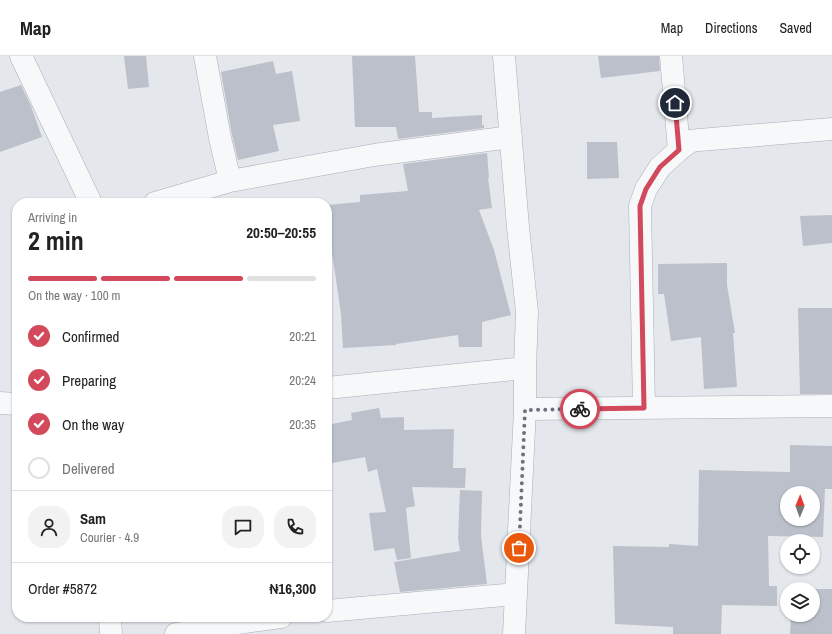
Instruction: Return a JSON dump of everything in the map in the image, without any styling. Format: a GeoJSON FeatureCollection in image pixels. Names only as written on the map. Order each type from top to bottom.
{"type":"FeatureCollection","features":[{"type":"Feature","properties":{"kind":"street"},"geometry":{"type":"LineString","coordinates":[[21,56],[90,198]]}},
{"type":"Feature","properties":{"kind":"street"},"geometry":{"type":"LineString","coordinates":[[205,56],[220,138],[230,181]]}},
{"type":"Feature","properties":{"kind":"street"},"geometry":{"type":"LineString","coordinates":[[504,56],[527,312],[525,410],[514,634]]}},
{"type":"Feature","properties":{"kind":"street"},"geometry":{"type":"LineString","coordinates":[[671,56],[679,150]]}},
{"type":"Feature","properties":{"kind":"street"},"geometry":{"type":"LineString","coordinates":[[644,408],[640,206],[646,189],[660,167],[691,141],[832,130]]}},
{"type":"Feature","properties":{"kind":"street"},"geometry":{"type":"LineString","coordinates":[[172,198],[230,181],[374,155],[511,137]]}},
{"type":"Feature","properties":{"kind":"street"},"geometry":{"type":"LineString","coordinates":[[332,387],[525,368]]}},
{"type":"Feature","properties":{"kind":"street"},"geometry":{"type":"LineString","coordinates":[[0,403],[12,404]]}},
{"type":"Feature","properties":{"kind":"street"},"geometry":{"type":"LineString","coordinates":[[525,410],[832,406]]}},
{"type":"Feature","properties":{"kind":"street"},"geometry":{"type":"LineString","coordinates":[[332,611],[516,594]]}},
{"type":"Feature","properties":{"kind":"street"},"geometry":{"type":"LineString","coordinates":[[110,622],[111,634]]}},
{"type":"Feature","properties":{"kind":"street"},"geometry":{"type":"LineString","coordinates":[[176,634],[244,622]]}},
{"type":"Feature","properties":{"kind":"building"},"geometry":{"type":"Polygon","coordinates":[[[124,56],[146,56],[149,87],[128,89],[124,56]]]}},
{"type":"Feature","properties":{"kind":"building"},"geometry":{"type":"Polygon","coordinates":[[[352,56],[415,56],[419,112],[432,112],[432,118],[482,115],[482,125],[484,125],[484,128],[398,139],[396,127],[355,127],[352,56]]]}},
{"type":"Feature","properties":{"kind":"building"},"geometry":{"type":"Polygon","coordinates":[[[598,56],[659,56],[660,71],[601,78],[598,56]]]}},
{"type":"Feature","properties":{"kind":"building"},"geometry":{"type":"Polygon","coordinates":[[[273,61],[276,74],[292,71],[300,121],[273,125],[279,151],[238,160],[221,72],[273,61]]]}},
{"type":"Feature","properties":{"kind":"building"},"geometry":{"type":"Polygon","coordinates":[[[21,85],[31,106],[42,137],[0,152],[0,92],[21,85]]]}},
{"type":"Feature","properties":{"kind":"building"},"geometry":{"type":"Polygon","coordinates":[[[587,142],[617,142],[619,178],[587,179],[587,142]]]}},
{"type":"Feature","properties":{"kind":"building"},"geometry":{"type":"Polygon","coordinates":[[[487,153],[488,178],[492,208],[479,210],[494,250],[511,315],[482,322],[482,347],[459,347],[458,335],[396,345],[343,348],[341,314],[332,254],[332,205],[360,202],[360,195],[408,191],[403,164],[487,153]]]}},
{"type":"Feature","properties":{"kind":"building"},"geometry":{"type":"Polygon","coordinates":[[[832,215],[832,243],[803,246],[800,216],[832,215]]]}},
{"type":"Feature","properties":{"kind":"building"},"geometry":{"type":"Polygon","coordinates":[[[727,263],[727,285],[735,333],[733,333],[737,387],[704,389],[701,337],[671,341],[664,294],[658,294],[658,264],[727,263]]]}},
{"type":"Feature","properties":{"kind":"building"},"geometry":{"type":"Polygon","coordinates":[[[798,308],[832,308],[832,394],[800,394],[798,308]]]}},
{"type":"Feature","properties":{"kind":"building"},"geometry":{"type":"Polygon","coordinates":[[[379,408],[381,418],[404,417],[404,430],[454,429],[453,468],[466,468],[465,488],[412,487],[415,506],[406,508],[411,558],[397,560],[394,548],[374,551],[369,513],[386,512],[377,469],[368,472],[365,457],[332,463],[332,424],[352,420],[351,413],[379,408]]]}},
{"type":"Feature","properties":{"kind":"building"},"geometry":{"type":"Polygon","coordinates":[[[790,445],[832,446],[832,489],[825,489],[823,537],[820,537],[820,534],[780,534],[780,536],[768,536],[769,586],[777,586],[777,606],[722,605],[721,634],[673,634],[673,627],[615,624],[613,546],[669,547],[669,544],[698,546],[699,470],[790,472],[790,445]]]}},
{"type":"Feature","properties":{"kind":"building"},"geometry":{"type":"Polygon","coordinates":[[[460,490],[482,491],[481,536],[487,584],[400,592],[394,562],[460,551],[458,539],[460,490]]]}},
{"type":"Feature","properties":{"kind":"building"},"geometry":{"type":"Polygon","coordinates":[[[820,589],[832,589],[832,634],[790,634],[791,622],[820,622],[820,589]]]}},
{"type":"Feature","properties":{"kind":"way so far"},"geometry":{"type":"LineString","coordinates":[[519,548],[525,410],[580,409]]}},
{"type":"Feature","properties":{"kind":"route"},"geometry":{"type":"LineString","coordinates":[[580,409],[644,408],[640,206],[646,189],[660,167],[679,150],[675,103]]}}]}
